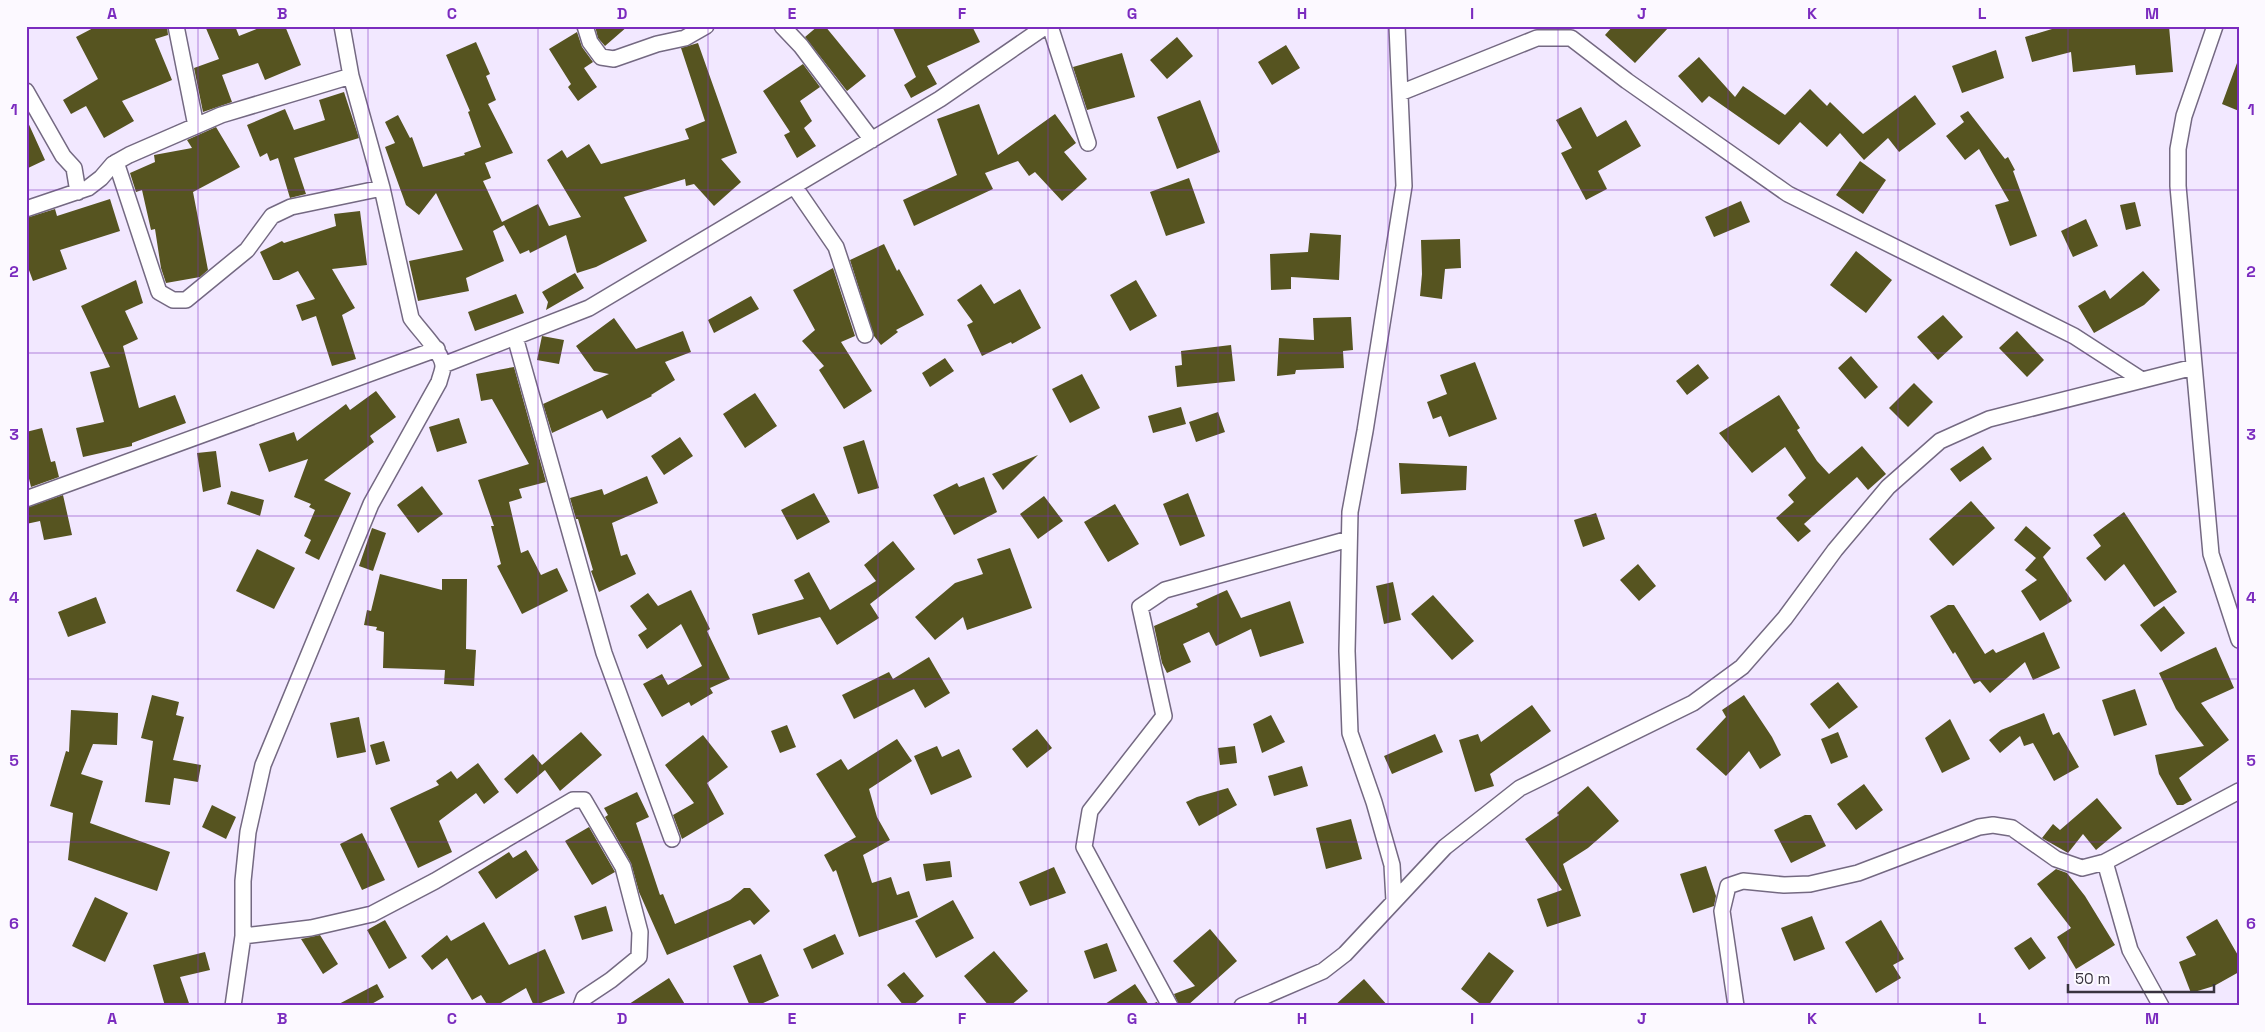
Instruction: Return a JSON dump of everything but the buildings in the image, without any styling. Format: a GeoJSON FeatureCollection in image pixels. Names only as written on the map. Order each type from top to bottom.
{"type":"FeatureCollection","features":[{"type":"Feature","properties":{"kind":"street"},"geometry":{"type":"LineString","coordinates":[[176,26],[196,126]]}},
{"type":"Feature","properties":{"kind":"street"},"geometry":{"type":"LineString","coordinates":[[233,1006],[243,936],[243,882],[248,832],[263,765],[371,504],[439,382],[443,365],[437,349],[421,334],[411,318],[382,188],[351,76],[342,26]]}},
{"type":"Feature","properties":{"kind":"street"},"geometry":{"type":"LineString","coordinates":[[585,26],[590,42],[601,57],[614,59],[657,44],[685,38],[706,26]]}},
{"type":"Feature","properties":{"kind":"street"},"geometry":{"type":"LineString","coordinates":[[782,26],[801,46],[872,140]]}},
{"type":"Feature","properties":{"kind":"street"},"geometry":{"type":"LineString","coordinates":[[443,365],[589,308],[940,99],[1046,26]]}},
{"type":"Feature","properties":{"kind":"street"},"geometry":{"type":"LineString","coordinates":[[1050,26],[1088,143]]}},
{"type":"Feature","properties":{"kind":"street"},"geometry":{"type":"LineString","coordinates":[[1394,901],[1392,865],[1374,802],[1350,733],[1347,651],[1350,512],[1366,431],[1404,186],[1398,26]]}},
{"type":"Feature","properties":{"kind":"street"},"geometry":{"type":"LineString","coordinates":[[2215,26],[2184,116],[2178,149],[2178,186],[2211,554],[2239,640]]}},
{"type":"Feature","properties":{"kind":"street"},"geometry":{"type":"LineString","coordinates":[[1400,93],[1537,38],[1571,38],[1627,81],[1788,194],[2074,336],[2142,380]]}},
{"type":"Feature","properties":{"kind":"street"},"geometry":{"type":"LineString","coordinates":[[26,209],[88,188],[116,162],[221,114],[351,76]]}},
{"type":"Feature","properties":{"kind":"street"},"geometry":{"type":"LineString","coordinates":[[26,91],[63,156],[74,168],[78,192]]}},
{"type":"Feature","properties":{"kind":"street"},"geometry":{"type":"LineString","coordinates":[[116,162],[159,292],[173,300],[186,300],[246,250],[272,216],[291,208],[382,188]]}},
{"type":"Feature","properties":{"kind":"street"},"geometry":{"type":"LineString","coordinates":[[794,186],[836,247],[865,335]]}},
{"type":"Feature","properties":{"kind":"street"},"geometry":{"type":"LineString","coordinates":[[515,337],[604,653],[672,839]]}},
{"type":"Feature","properties":{"kind":"street"},"geometry":{"type":"LineString","coordinates":[[26,499],[437,349]]}},
{"type":"Feature","properties":{"kind":"street"},"geometry":{"type":"LineString","coordinates":[[1242,1006],[1267,1000],[1324,971],[1345,954],[1445,847],[1520,788],[1692,704],[1742,666],[1785,618],[1835,550],[1888,487],[1940,441],[1989,419],[2194,367]]}},
{"type":"Feature","properties":{"kind":"street"},"geometry":{"type":"LineString","coordinates":[[1170,1006],[1084,847],[1090,810],[1164,716],[1140,607],[1165,590],[1350,538]]}},
{"type":"Feature","properties":{"kind":"street"},"geometry":{"type":"LineString","coordinates":[[1736,1006],[1722,911],[1728,886],[1743,881],[1784,886],[1810,884],[1848,875],[1979,827],[1993,824],[2012,828],[2056,859],[2082,868],[2105,862],[2239,791]]}},
{"type":"Feature","properties":{"kind":"street"},"geometry":{"type":"LineString","coordinates":[[243,936],[311,928],[372,914],[435,881],[573,800],[584,800],[623,867],[640,932],[639,957],[611,980],[584,998],[581,1006]]}},
{"type":"Feature","properties":{"kind":"street"},"geometry":{"type":"LineString","coordinates":[[2105,862],[2130,950],[2161,1006]]}}]}
